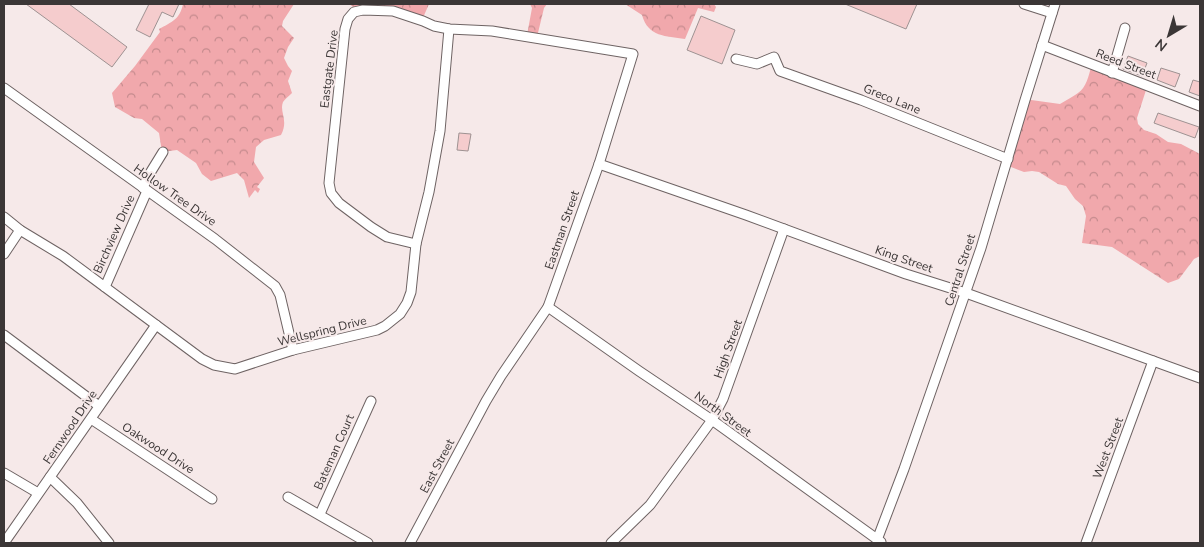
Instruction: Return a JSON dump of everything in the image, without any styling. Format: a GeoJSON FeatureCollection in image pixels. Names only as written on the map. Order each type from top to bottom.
{"type":"FeatureCollection","features":[{"type":"Feature","properties":{"kind":"street"},"geometry":{"type":"LineString","coordinates":[[1024,4],[1054,8]]}},
{"type":"Feature","properties":{"kind":"street","name":"Central Street"},"geometry":{"type":"LineString","coordinates":[[880,542],[966,293],[1054,8]]}},
{"type":"Feature","properties":{"kind":"street","name":"Eastgate Drive"},"geometry":{"type":"LineString","coordinates":[[416,244],[387,237],[370,227],[338,203],[331,193],[329,183],[345,29],[348,19],[354,12],[363,10],[392,11],[449,30],[492,31],[633,54]]}},
{"type":"Feature","properties":{"kind":"street"},"geometry":{"type":"LineString","coordinates":[[1112,73],[1125,28]]}},
{"type":"Feature","properties":{"kind":"street","name":"Wellspring Drive"},"geometry":{"type":"LineString","coordinates":[[4,217],[20,230],[63,256],[202,359],[214,365],[235,369],[293,350],[377,330],[392,321],[407,303],[412,292],[416,244],[429,192],[440,131],[449,30]]}},
{"type":"Feature","properties":{"kind":"street","name":"Reed Street"},"geometry":{"type":"LineString","coordinates":[[1042,45],[1200,106]]}},
{"type":"Feature","properties":{"kind":"street","name":"Eastman Street"},"geometry":{"type":"LineString","coordinates":[[486,401],[548,307],[599,164],[633,54]]}},
{"type":"Feature","properties":{"kind":"street","name":"Greco Lane"},"geometry":{"type":"LineString","coordinates":[[736,59],[757,64],[774,57],[780,71],[861,100],[1008,159]]}},
{"type":"Feature","properties":{"kind":"street","name":"Hollow Tree Drive"},"geometry":{"type":"LineString","coordinates":[[4,88],[214,239],[275,286],[280,295],[293,350]]}},
{"type":"Feature","properties":{"kind":"street","name":"Birchview Drive"},"geometry":{"type":"LineString","coordinates":[[105,287],[145,190],[163,152]]}},
{"type":"Feature","properties":{"kind":"street","name":"King Street"},"geometry":{"type":"LineString","coordinates":[[599,164],[906,274],[966,293],[1200,378]]}},
{"type":"Feature","properties":{"kind":"street"},"geometry":{"type":"LineString","coordinates":[[4,254],[20,230]]}},
{"type":"Feature","properties":{"kind":"street","name":"High Street"},"geometry":{"type":"LineString","coordinates":[[613,543],[641,515],[712,420],[723,400],[784,230]]}},
{"type":"Feature","properties":{"kind":"street","name":"North Street"},"geometry":{"type":"LineString","coordinates":[[548,307],[712,420],[880,542]]}},
{"type":"Feature","properties":{"kind":"street","name":"Fernwood Drive"},"geometry":{"type":"LineString","coordinates":[[4,543],[156,325]]}},
{"type":"Feature","properties":{"kind":"street"},"geometry":{"type":"LineString","coordinates":[[4,335],[99,406]]}},
{"type":"Feature","properties":{"kind":"street","name":"West Street"},"geometry":{"type":"LineString","coordinates":[[1086,543],[1153,362]]}},
{"type":"Feature","properties":{"kind":"street","name":"Bateman Court"},"geometry":{"type":"LineString","coordinates":[[320,514],[371,401]]}},
{"type":"Feature","properties":{"kind":"street","name":"East Street"},"geometry":{"type":"LineString","coordinates":[[410,543],[486,401]]}},
{"type":"Feature","properties":{"kind":"street","name":"Oakwood Drive"},"geometry":{"type":"LineString","coordinates":[[91,419],[212,498]]}},
{"type":"Feature","properties":{"kind":"street"},"geometry":{"type":"LineString","coordinates":[[4,473],[38,493]]}},
{"type":"Feature","properties":{"kind":"street"},"geometry":{"type":"LineString","coordinates":[[50,477],[77,503],[109,543]]}},
{"type":"Feature","properties":{"kind":"street"},"geometry":{"type":"LineString","coordinates":[[288,497],[368,543]]}},
{"type":"Feature","properties":{"kind":"green space"},"geometry":{"type":"Polygon","coordinates":[[[183,4],[294,4],[283,21],[282,26],[294,38],[284,58],[292,71],[288,81],[292,93],[283,102],[284,125],[281,135],[264,140],[256,147],[254,162],[264,178],[257,187],[260,189],[258,193],[255,190],[249,198],[244,180],[237,173],[211,181],[202,174],[196,163],[177,150],[162,152],[159,133],[142,119],[134,118],[115,107],[112,93],[160,32],[159,29],[178,17],[183,4]]]}},
{"type":"Feature","properties":{"kind":"green space"},"geometry":{"type":"Polygon","coordinates":[[[349,4],[429,4],[422,20],[390,11],[359,11],[349,4]]]}},
{"type":"Feature","properties":{"kind":"green space"},"geometry":{"type":"Polygon","coordinates":[[[530,4],[547,4],[544,8],[537,37],[527,35],[532,8],[530,4]]]}},
{"type":"Feature","properties":{"kind":"green space"},"geometry":{"type":"Polygon","coordinates":[[[625,4],[714,4],[716,7],[714,12],[698,8],[685,39],[665,36],[653,31],[649,28],[642,15],[625,4]]]}},
{"type":"Feature","properties":{"kind":"green space"},"geometry":{"type":"Polygon","coordinates":[[[1091,67],[1147,87],[1137,118],[1138,124],[1144,130],[1156,134],[1168,142],[1181,144],[1200,154],[1200,256],[1194,259],[1179,279],[1168,283],[1112,247],[1082,243],[1086,216],[1083,206],[1075,199],[1066,186],[1058,184],[1039,172],[1024,172],[1006,165],[1024,99],[1060,104],[1081,91],[1087,81],[1091,67]]]}},
{"type":"Feature","properties":{"kind":"building"},"geometry":{"type":"Polygon","coordinates":[[[26,4],[69,4],[127,47],[112,67],[26,4]]]}},
{"type":"Feature","properties":{"kind":"building"},"geometry":{"type":"Polygon","coordinates":[[[149,4],[179,4],[173,17],[162,12],[150,37],[136,30],[149,4]]]}},
{"type":"Feature","properties":{"kind":"building"},"geometry":{"type":"Polygon","coordinates":[[[845,4],[917,4],[906,29],[845,4]]]}},
{"type":"Feature","properties":{"kind":"building"},"geometry":{"type":"Polygon","coordinates":[[[701,16],[735,30],[722,64],[687,50],[701,16]]]}},
{"type":"Feature","properties":{"kind":"building"},"geometry":{"type":"Polygon","coordinates":[[[1128,56],[1147,63],[1142,76],[1123,69],[1128,56]]]}},
{"type":"Feature","properties":{"kind":"building"},"geometry":{"type":"Polygon","coordinates":[[[1161,68],[1180,74],[1175,87],[1157,80],[1161,68]]]}},
{"type":"Feature","properties":{"kind":"building"},"geometry":{"type":"Polygon","coordinates":[[[1193,80],[1200,82],[1200,96],[1189,92],[1193,80]]]}},
{"type":"Feature","properties":{"kind":"building"},"geometry":{"type":"Polygon","coordinates":[[[1158,113],[1199,127],[1195,138],[1154,123],[1158,113]]]}},
{"type":"Feature","properties":{"kind":"building"},"geometry":{"type":"Polygon","coordinates":[[[459,133],[471,134],[468,151],[457,150],[459,133]]]}}]}
